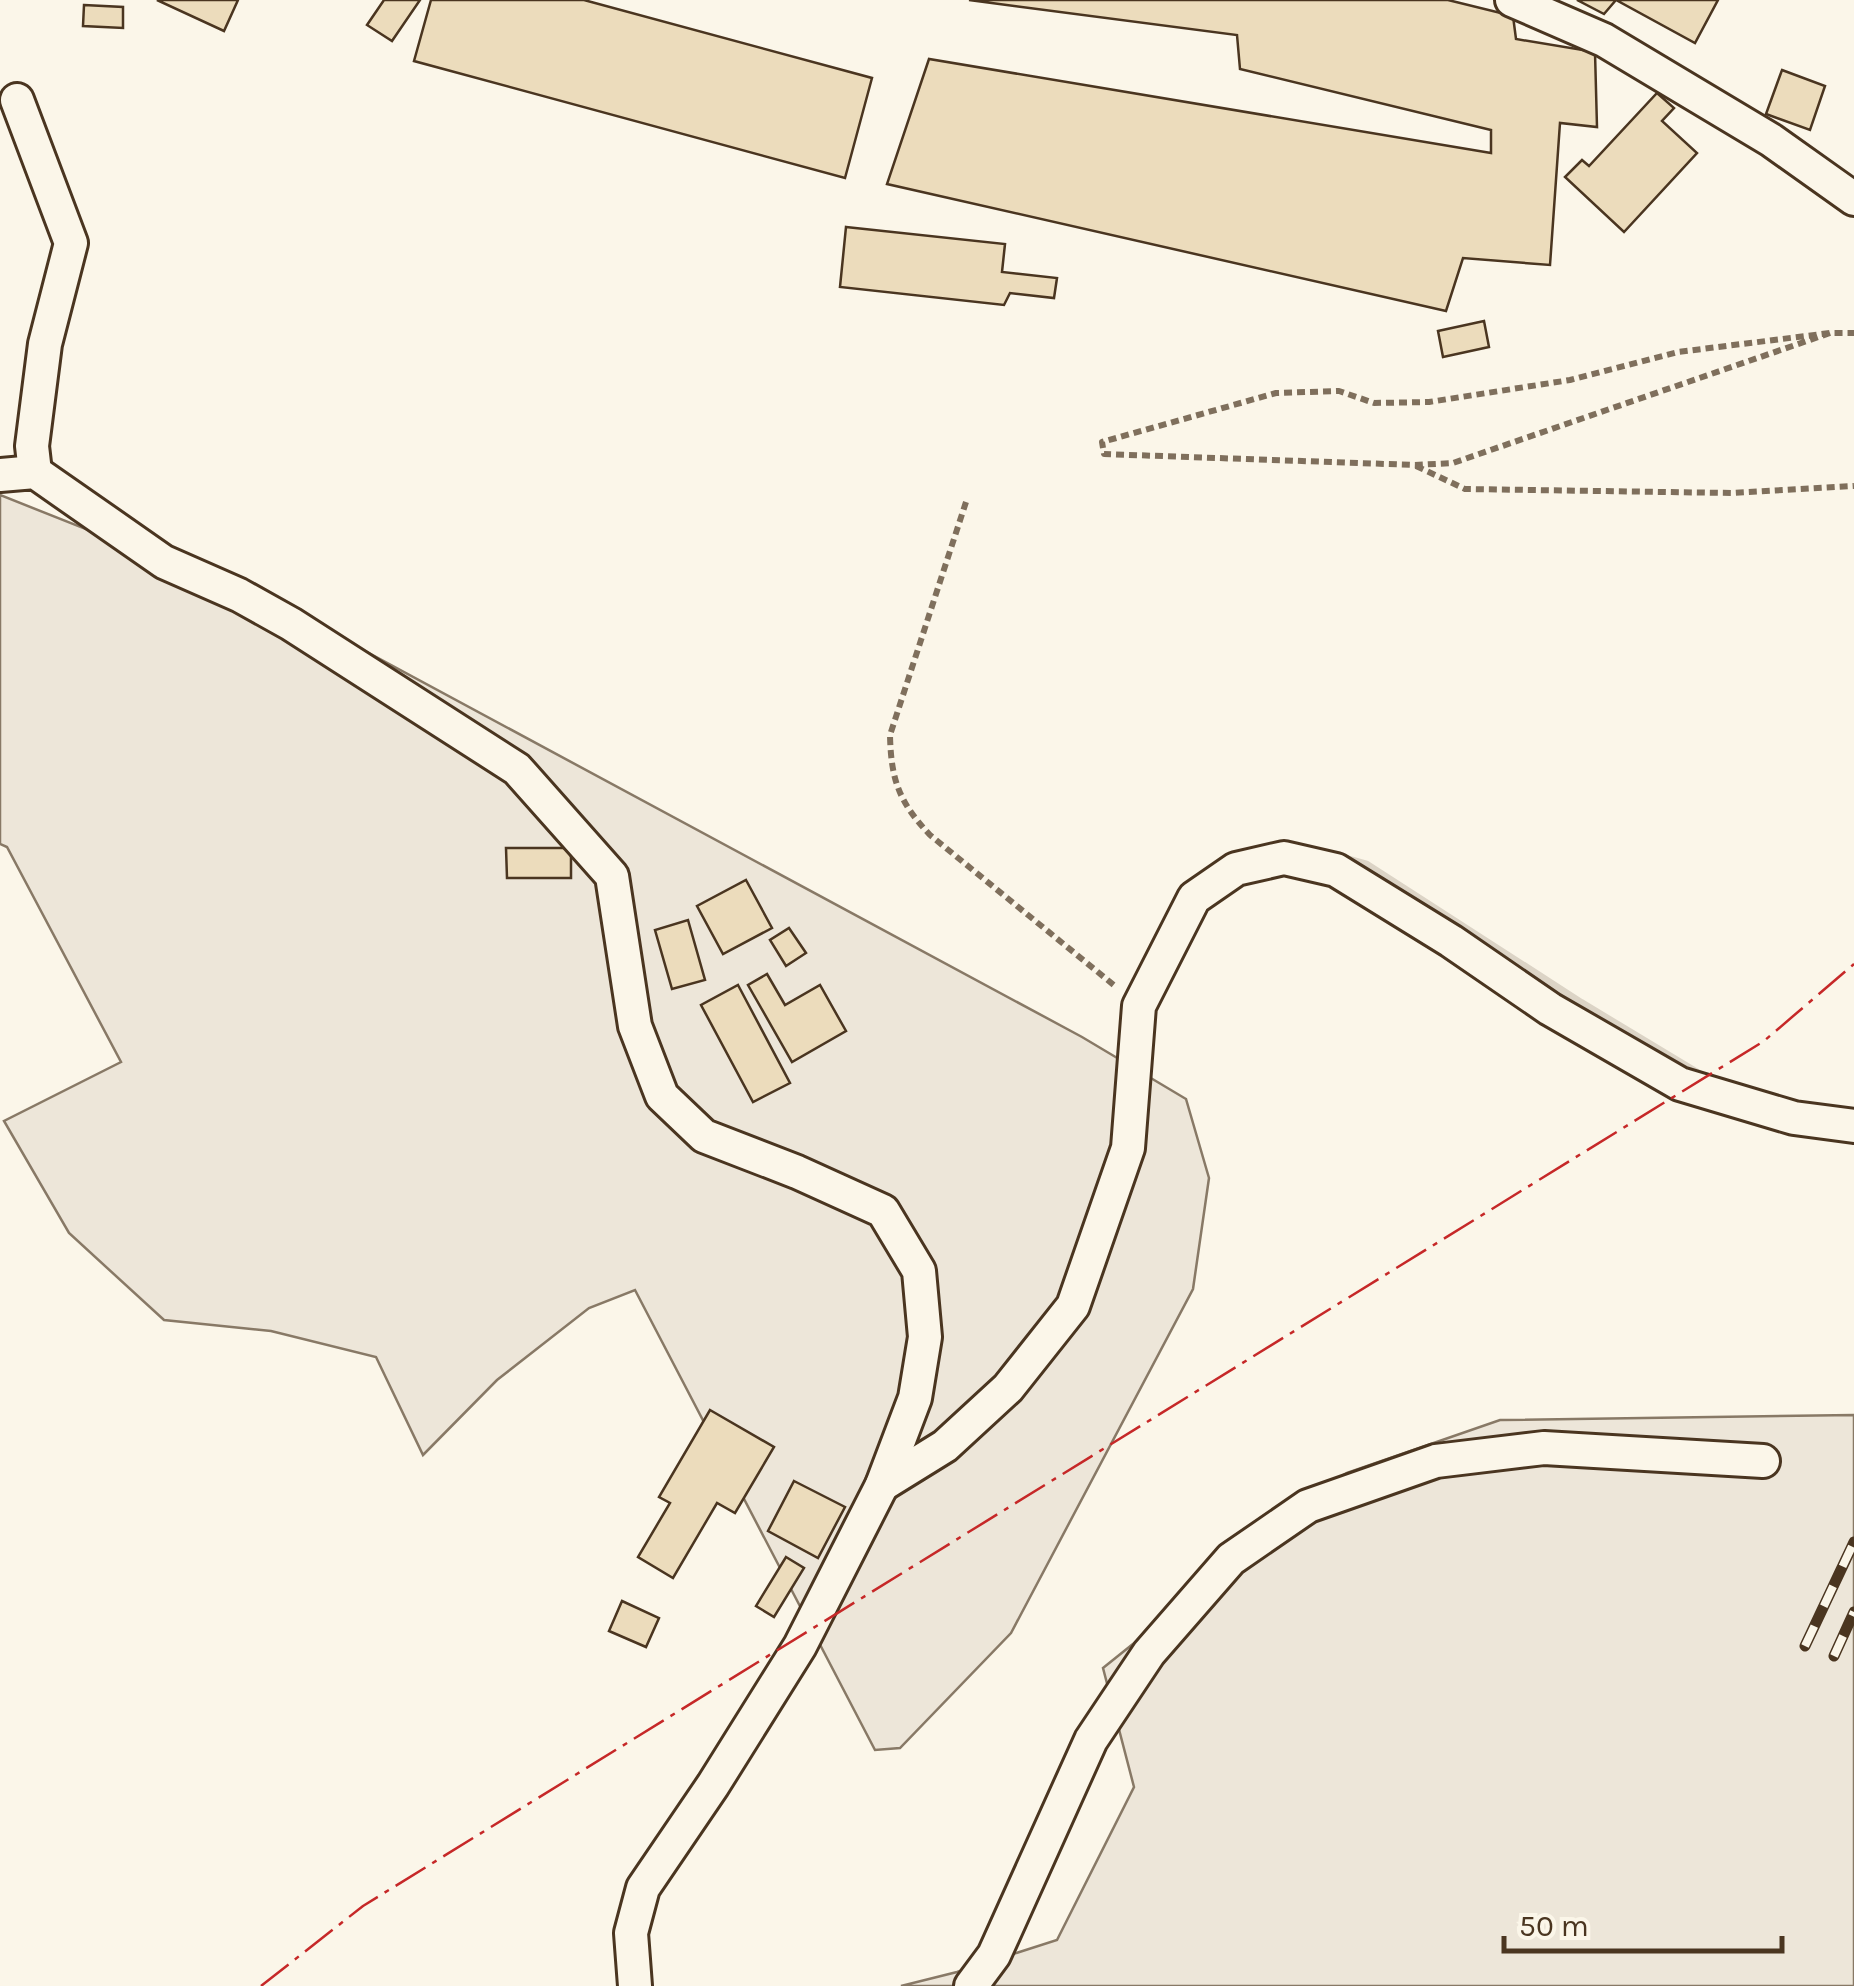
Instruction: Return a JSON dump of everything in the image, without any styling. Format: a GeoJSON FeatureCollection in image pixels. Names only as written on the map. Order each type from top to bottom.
{"type":"FeatureCollection","features":[{"type":"Feature","properties":{"kind":"street"},"geometry":{"type":"LineString","coordinates":[[1512,0],[1604,40],[1771,140],[1854,199]]}},
{"type":"Feature","properties":{"kind":"street"},"geometry":{"type":"LineString","coordinates":[[17,100],[71,243],[45,344],[32,446],[35,472]]}},
{"type":"Feature","properties":{"kind":"street"},"geometry":{"type":"LineString","coordinates":[[0,475],[35,472],[164,562],[239,595],[291,624],[517,769],[612,876],[635,1026],[662,1096],[704,1136],[882,1211],[919,1271],[926,1338],[915,1398],[882,1485],[800,1646],[643,1888],[631,1933],[635,1986]]}},
{"type":"Feature","properties":{"kind":"street"},"geometry":{"type":"LineString","coordinates":[[882,1485],[945,1446],[1008,1388],[1074,1306],[1128,1148],[1139,1006],[1194,898],[1236,869],[1284,858],[1336,870],[1451,941],[1550,1009],[1680,1084],[1794,1118],[1854,1126]]}},
{"type":"Feature","properties":{"kind":"street"},"geometry":{"type":"LineString","coordinates":[[971,1986],[994,1955],[1090,1740],[1149,1652],[1232,1558],[1308,1506],[1436,1461],[1544,1448],[1762,1461]]}},
{"type":"Feature","properties":{"kind":"path"},"geometry":{"type":"LineString","coordinates":[[1830,333],[1453,463],[1104,454],[1102,442],[1276,393],[1339,391],[1374,403],[1429,402],[1570,380],[1678,352],[1830,333],[1854,333]]}},
{"type":"Feature","properties":{"kind":"path"},"geometry":{"type":"LineString","coordinates":[[1415,465],[1466,489],[1732,493],[1854,486]]}},
{"type":"Feature","properties":{"kind":"path"},"geometry":{"type":"LineString","coordinates":[[966,502],[890,735],[891,770],[906,810],[930,836],[1139,1006]]}},
{"type":"Feature","properties":{"kind":"shaded area"},"geometry":{"type":"Polygon","coordinates":[[[0,495],[285,608],[1082,1037],[1186,1099],[1209,1178],[1193,1289],[1011,1633],[900,1748],[875,1750],[635,1290],[589,1308],[497,1380],[423,1455],[376,1357],[271,1331],[164,1320],[69,1233],[4,1121],[121,1062],[7,847],[0,844],[0,495]]]}},
{"type":"Feature","properties":{"kind":"shaded area"},"geometry":{"type":"Polygon","coordinates":[[[1854,1415],[1854,1986],[901,1986],[1057,1940],[1134,1787],[1103,1668],[1189,1599],[1283,1509],[1347,1473],[1500,1420],[1854,1415]]]}},
{"type":"Feature","properties":{"kind":"building"},"geometry":{"type":"Polygon","coordinates":[[[157,0],[238,0],[224,31],[157,0]]]}},
{"type":"Feature","properties":{"kind":"building"},"geometry":{"type":"Polygon","coordinates":[[[384,0],[420,0],[392,41],[367,25],[384,0]]]}},
{"type":"Feature","properties":{"kind":"building"},"geometry":{"type":"Polygon","coordinates":[[[431,0],[584,0],[872,78],[845,178],[414,61],[431,0]]]}},
{"type":"Feature","properties":{"kind":"building"},"geometry":{"type":"Polygon","coordinates":[[[969,0],[1448,0],[1513,16],[1516,39],[1595,52],[1597,127],[1560,123],[1550,265],[1463,258],[1446,311],[887,184],[929,59],[1491,153],[1491,130],[1240,69],[1237,35],[969,0]]]}},
{"type":"Feature","properties":{"kind":"building"},"geometry":{"type":"Polygon","coordinates":[[[1577,0],[1616,0],[1604,14],[1577,0]]]}},
{"type":"Feature","properties":{"kind":"building"},"geometry":{"type":"Polygon","coordinates":[[[1616,0],[1718,0],[1695,43],[1616,0]]]}},
{"type":"Feature","properties":{"kind":"building"},"geometry":{"type":"Polygon","coordinates":[[[84,5],[123,7],[123,28],[83,26],[84,5]]]}},
{"type":"Feature","properties":{"kind":"building"},"geometry":{"type":"Polygon","coordinates":[[[1782,70],[1825,86],[1810,130],[1766,114],[1782,70]]]}},
{"type":"Feature","properties":{"kind":"building"},"geometry":{"type":"Polygon","coordinates":[[[1657,93],[1674,108],[1662,121],[1697,153],[1624,232],[1565,177],[1582,160],[1589,166],[1657,93]]]}},
{"type":"Feature","properties":{"kind":"building"},"geometry":{"type":"Polygon","coordinates":[[[846,227],[1005,244],[1002,272],[1057,278],[1054,298],[1010,293],[1004,305],[840,287],[846,227]]]}},
{"type":"Feature","properties":{"kind":"building"},"geometry":{"type":"Polygon","coordinates":[[[1484,321],[1489,347],[1443,357],[1438,331],[1484,321]]]}},
{"type":"Feature","properties":{"kind":"building"},"geometry":{"type":"Polygon","coordinates":[[[506,848],[571,848],[571,878],[507,878],[506,848]]]}},
{"type":"Feature","properties":{"kind":"building"},"geometry":{"type":"Polygon","coordinates":[[[746,880],[772,928],[723,954],[697,906],[746,880]]]}},
{"type":"Feature","properties":{"kind":"building"},"geometry":{"type":"Polygon","coordinates":[[[688,920],[705,980],[672,989],[655,930],[688,920]]]}},
{"type":"Feature","properties":{"kind":"building"},"geometry":{"type":"Polygon","coordinates":[[[789,928],[806,953],[786,966],[770,940],[789,928]]]}},
{"type":"Feature","properties":{"kind":"building"},"geometry":{"type":"Polygon","coordinates":[[[767,974],[785,1005],[820,985],[846,1031],[792,1062],[748,985],[767,974]]]}},
{"type":"Feature","properties":{"kind":"building"},"geometry":{"type":"Polygon","coordinates":[[[738,985],[790,1083],[753,1102],[701,1005],[738,985]]]}},
{"type":"Feature","properties":{"kind":"building"},"geometry":{"type":"Polygon","coordinates":[[[710,1410],[774,1447],[735,1513],[717,1503],[673,1578],[638,1557],[670,1503],[659,1497],[710,1410]]]}},
{"type":"Feature","properties":{"kind":"building"},"geometry":{"type":"Polygon","coordinates":[[[794,1481],[845,1507],[818,1558],[768,1531],[794,1481]]]}},
{"type":"Feature","properties":{"kind":"building"},"geometry":{"type":"Polygon","coordinates":[[[786,1557],[804,1568],[774,1617],[756,1606],[786,1557]]]}},
{"type":"Feature","properties":{"kind":"building"},"geometry":{"type":"Polygon","coordinates":[[[622,1601],[659,1618],[646,1647],[609,1631],[622,1601]]]}},
{"type":"Feature","properties":{"kind":"waterway"},"geometry":{"type":"LineString","coordinates":[[1341,859],[1366,866],[1701,1077]]}},
{"type":"Feature","properties":{"kind":"railway"},"geometry":{"type":"LineString","coordinates":[[1805,1646],[1854,1542]]}},
{"type":"Feature","properties":{"kind":"railway"},"geometry":{"type":"LineString","coordinates":[[1834,1656],[1854,1612]]}},
{"type":"Feature","properties":{"kind":"power"},"geometry":{"type":"LineString","coordinates":[[261,1986],[363,1906],[1764,1041],[1854,964]]}}]}
